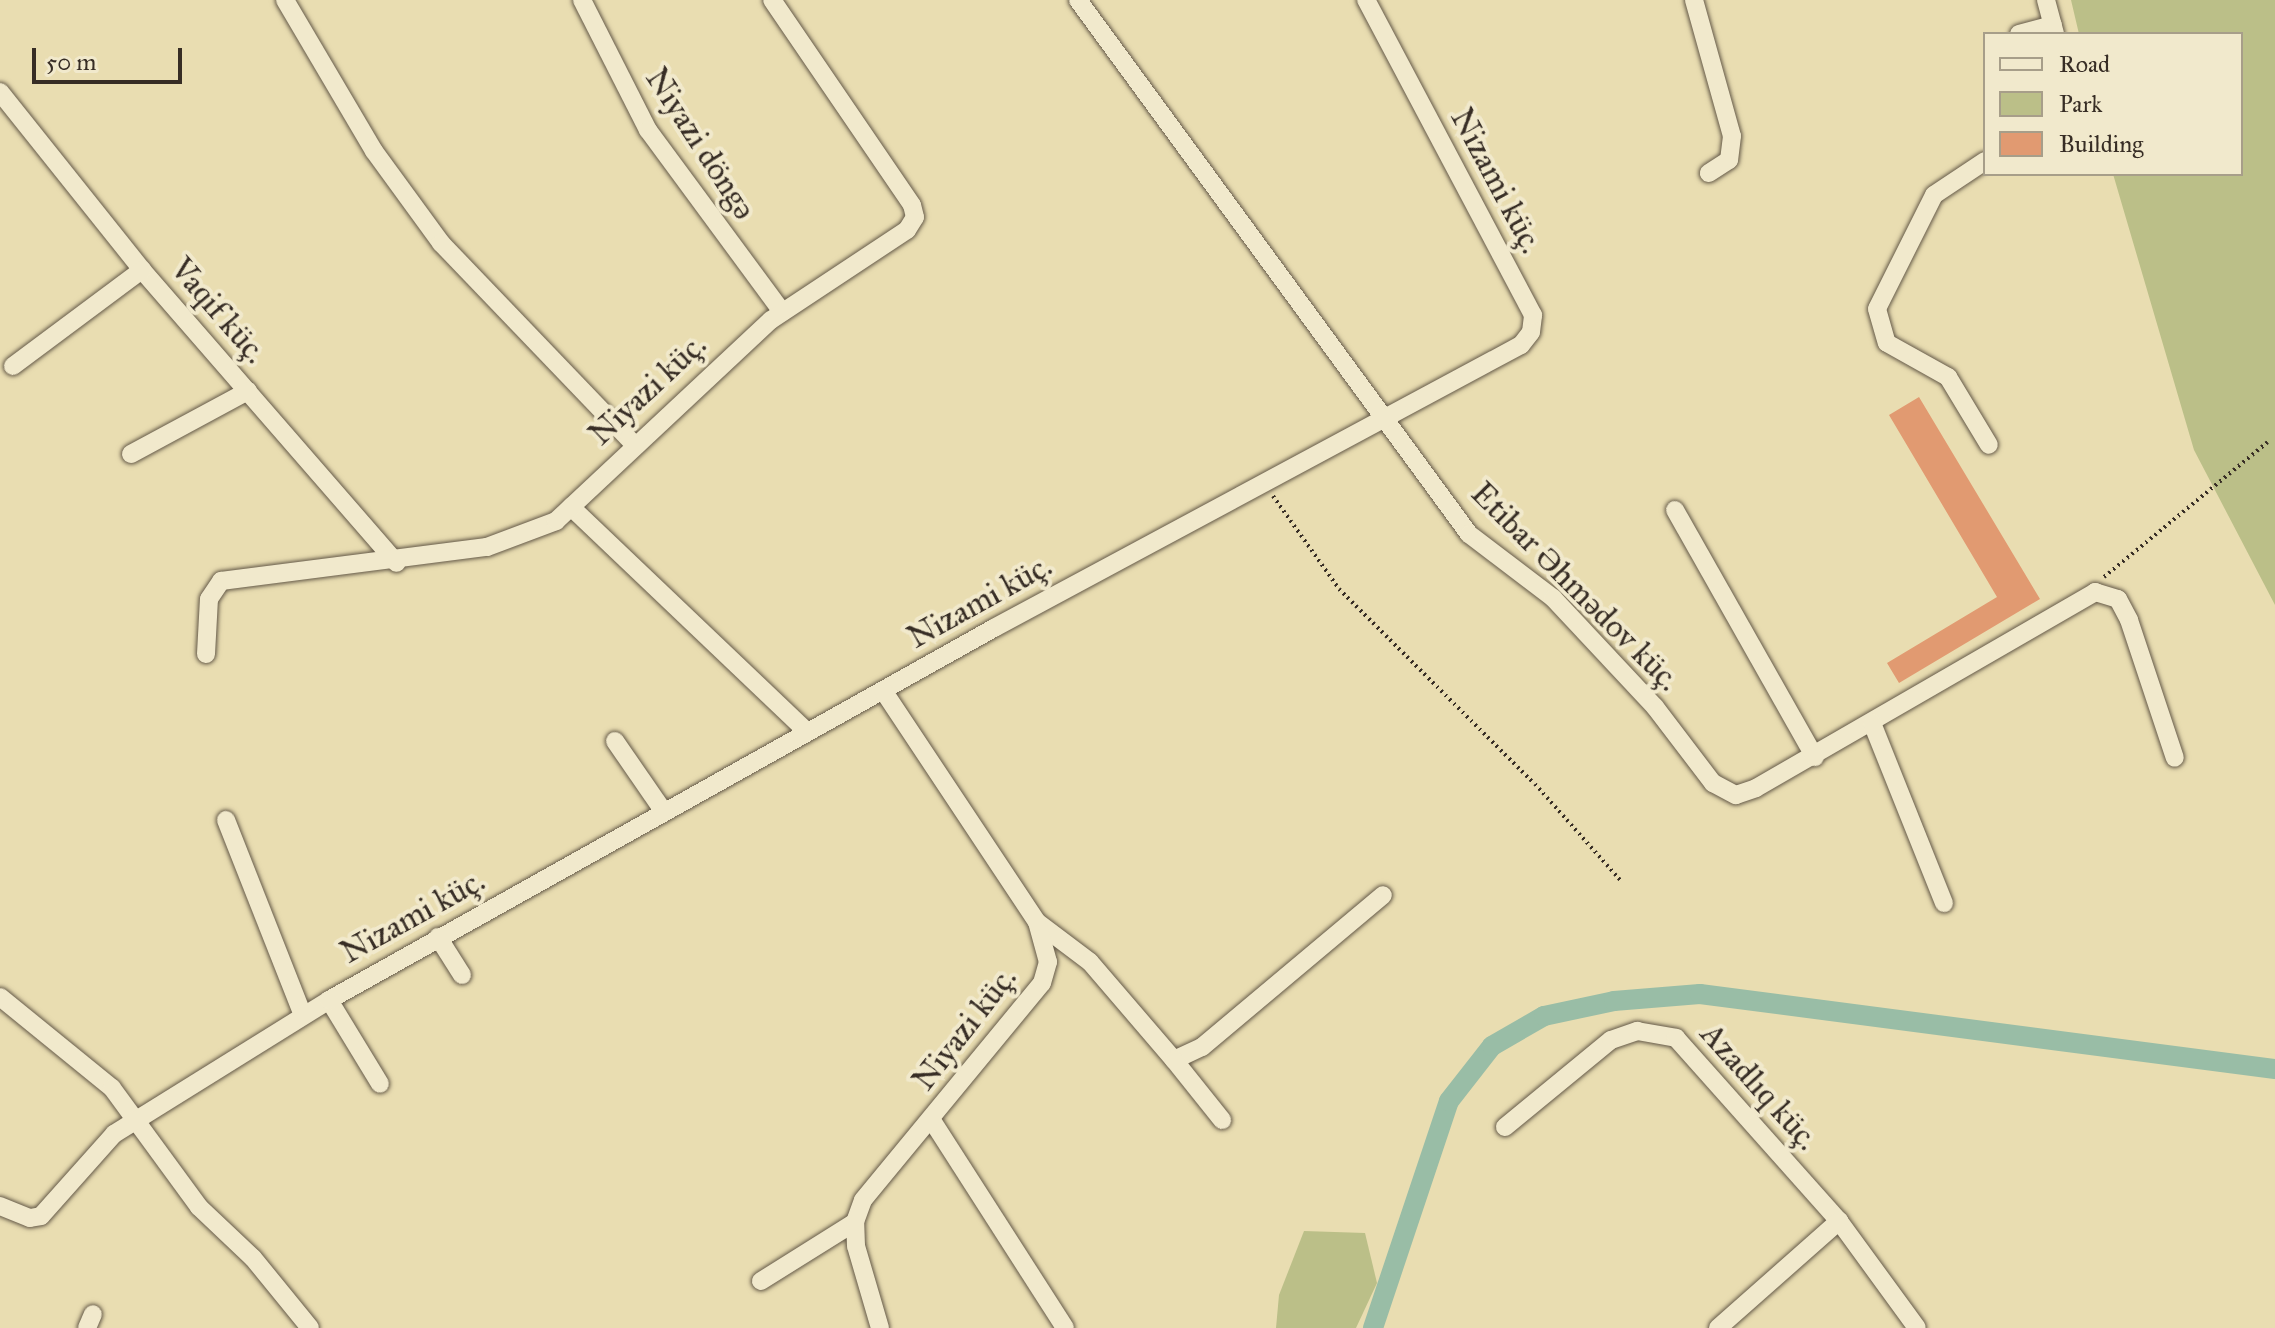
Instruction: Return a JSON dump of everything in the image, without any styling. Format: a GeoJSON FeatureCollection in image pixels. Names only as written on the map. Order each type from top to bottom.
{"type":"FeatureCollection","features":[{"type":"Feature","properties":{"kind":"street"},"geometry":{"type":"LineString","coordinates":[[285,0],[374,151],[434,234],[634,444]]}},
{"type":"Feature","properties":{"kind":"street","name":"Niyazi döngə"},"geometry":{"type":"LineString","coordinates":[[582,0],[648,130],[782,312]]}},
{"type":"Feature","properties":{"kind":"street","name":"Niyazi küç."},"geometry":{"type":"LineString","coordinates":[[206,654],[209,599],[221,581],[397,563],[533,533],[571,507],[634,444],[782,312],[907,230],[915,217],[772,0]]}},
{"type":"Feature","properties":{"kind":"street","name":"Etibar Əhmədov küç."},"geometry":{"type":"LineString","coordinates":[[1078,0],[1469,534],[1553,598],[1655,707],[1713,783],[1736,795],[1815,757],[2095,592]]}},
{"type":"Feature","properties":{"kind":"street","name":"Nizami küç."},"geometry":{"type":"LineString","coordinates":[[0,1206],[30,1218],[41,1216],[75,1172],[136,1119],[303,1015],[883,690],[1521,345],[1531,332],[1533,315],[1366,0]]}},
{"type":"Feature","properties":{"kind":"street"},"geometry":{"type":"LineString","coordinates":[[1694,0],[1732,136],[1729,160],[1709,173]]}},
{"type":"Feature","properties":{"kind":"street"},"geometry":{"type":"LineString","coordinates":[[2033,32],[2054,29],[2046,0]]}},
{"type":"Feature","properties":{"kind":"street","name":"Vaqif küç."},"geometry":{"type":"LineString","coordinates":[[0,92],[142,270],[397,563]]}},
{"type":"Feature","properties":{"kind":"street"},"geometry":{"type":"LineString","coordinates":[[1983,162],[1934,195],[1877,309],[1887,343],[1948,377],[1989,445]]}},
{"type":"Feature","properties":{"kind":"street"},"geometry":{"type":"LineString","coordinates":[[13,366],[142,270]]}},
{"type":"Feature","properties":{"kind":"street"},"geometry":{"type":"LineString","coordinates":[[131,454],[248,391]]}},
{"type":"Feature","properties":{"kind":"street"},"geometry":{"type":"LineString","coordinates":[[571,507],[807,732]]}},
{"type":"Feature","properties":{"kind":"street"},"geometry":{"type":"LineString","coordinates":[[1675,510],[1815,757]]}},
{"type":"Feature","properties":{"kind":"street"},"geometry":{"type":"LineString","coordinates":[[2095,592],[2118,599],[2129,620],[2175,758]]}},
{"type":"Feature","properties":{"kind":"street","name":"Niyazi küç."},"geometry":{"type":"LineString","coordinates":[[855,1222],[863,1200],[1042,983],[1048,962],[1037,922],[883,690]]}},
{"type":"Feature","properties":{"kind":"street"},"geometry":{"type":"LineString","coordinates":[[1872,723],[1944,903]]}},
{"type":"Feature","properties":{"kind":"street"},"geometry":{"type":"LineString","coordinates":[[615,741],[664,812]]}},
{"type":"Feature","properties":{"kind":"street"},"geometry":{"type":"LineString","coordinates":[[226,820],[303,1015]]}},
{"type":"Feature","properties":{"kind":"street"},"geometry":{"type":"LineString","coordinates":[[1174,1060],[1202,1047],[1383,895]]}},
{"type":"Feature","properties":{"kind":"street"},"geometry":{"type":"LineString","coordinates":[[1037,922],[1090,962],[1222,1120]]}},
{"type":"Feature","properties":{"kind":"street"},"geometry":{"type":"LineString","coordinates":[[438,937],[462,975]]}},
{"type":"Feature","properties":{"kind":"street"},"geometry":{"type":"LineString","coordinates":[[0,997],[55,1036],[136,1119],[199,1207],[253,1258],[310,1328]]}},
{"type":"Feature","properties":{"kind":"street"},"geometry":{"type":"LineString","coordinates":[[329,1000],[380,1084]]}},
{"type":"Feature","properties":{"kind":"street","name":"Azadlıq küç."},"geometry":{"type":"LineString","coordinates":[[1505,1127],[1611,1040],[1661,1031],[1676,1038],[1839,1221],[1917,1328]]}},
{"type":"Feature","properties":{"kind":"street"},"geometry":{"type":"LineString","coordinates":[[931,1119],[1065,1328]]}},
{"type":"Feature","properties":{"kind":"street"},"geometry":{"type":"LineString","coordinates":[[1718,1328],[1839,1221]]}},
{"type":"Feature","properties":{"kind":"street"},"geometry":{"type":"LineString","coordinates":[[761,1281],[855,1222],[880,1328]]}},
{"type":"Feature","properties":{"kind":"path"},"geometry":{"type":"LineString","coordinates":[[2095,592],[2127,554],[2268,442]]}},
{"type":"Feature","properties":{"kind":"path"},"geometry":{"type":"LineString","coordinates":[[1266,483],[1339,589],[1535,784],[1622,882]]}},
{"type":"Feature","properties":{"kind":"green space"},"geometry":{"type":"Polygon","coordinates":[[[2071,0],[2275,0],[2275,605],[2194,450],[2114,176],[2243,176],[2243,32],[2079,32],[2071,0]]]}},
{"type":"Feature","properties":{"kind":"green space"},"geometry":{"type":"Polygon","coordinates":[[[1304,1231],[1365,1233],[1377,1283],[1356,1328],[1276,1328],[1279,1295],[1304,1231]]]}},
{"type":"Feature","properties":{"kind":"building"},"geometry":{"type":"Polygon","coordinates":[[[1919,397],[2040,599],[1899,683],[1887,663],[1997,597],[1889,415],[1919,397]]]}},
{"type":"Feature","properties":{"kind":"waterway"},"geometry":{"type":"LineString","coordinates":[[1373,1328],[1449,1101],[1492,1046],[1544,1016],[1614,1001],[1700,994],[2275,1069]]}}]}
